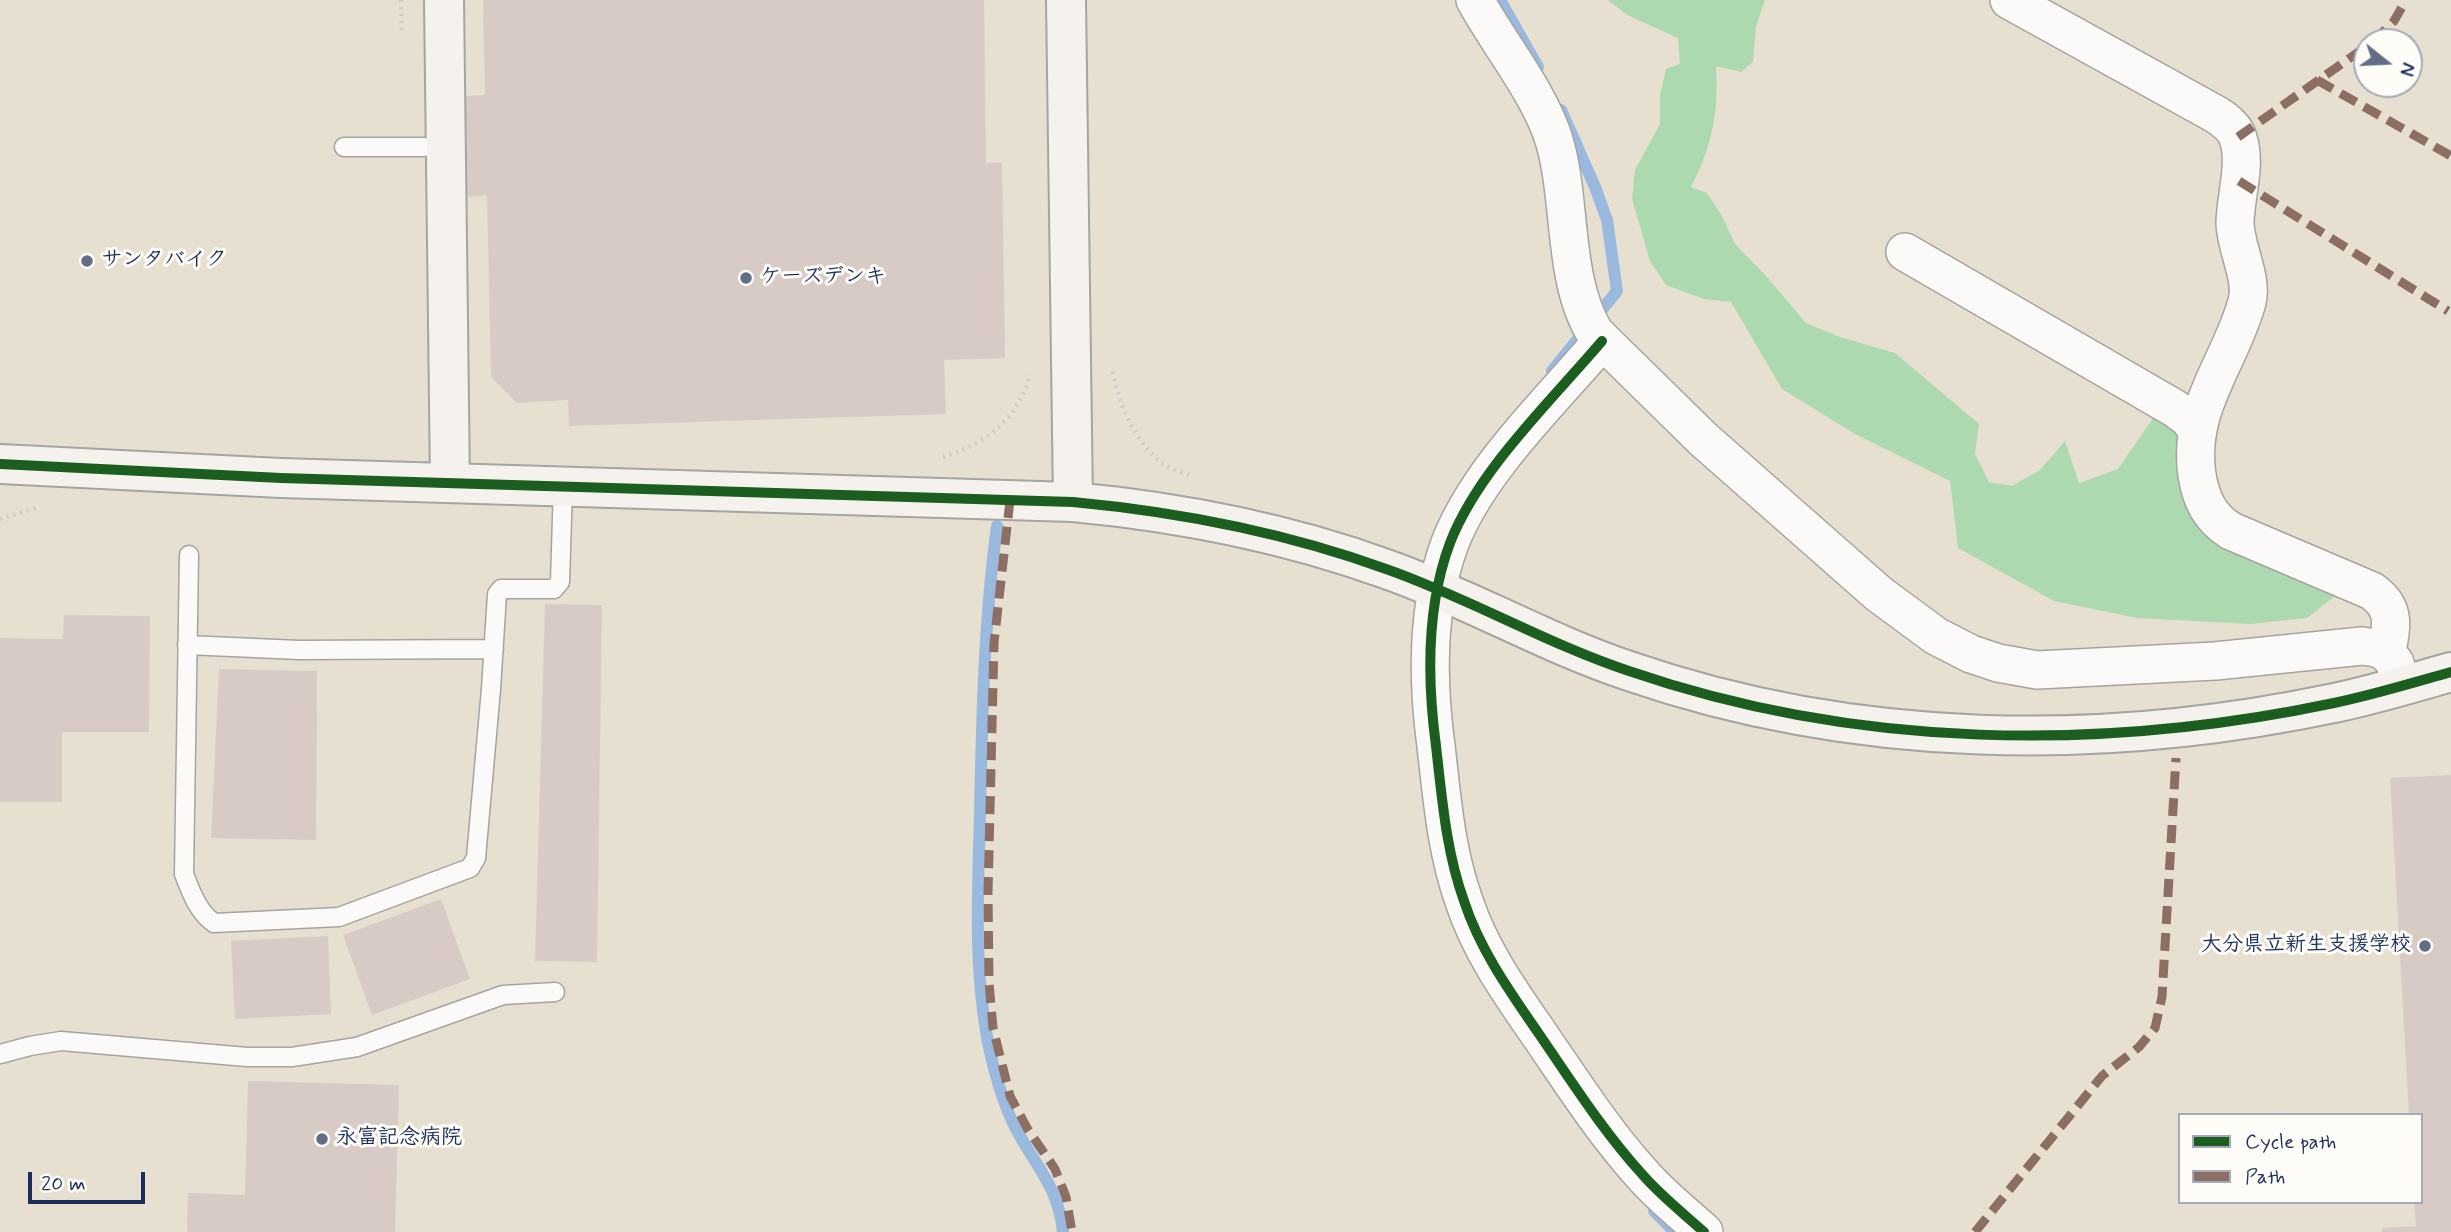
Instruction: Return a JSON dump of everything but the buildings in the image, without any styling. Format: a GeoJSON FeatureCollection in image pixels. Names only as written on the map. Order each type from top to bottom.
{"type":"FeatureCollection","features":[{"type":"Feature","properties":{"kind":"street"},"geometry":{"type":"LineString","coordinates":[[423,0],[424,147],[439,482]]}},
{"type":"Feature","properties":{"kind":"street"},"geometry":{"type":"LineString","coordinates":[[439,482],[444,0]]}},
{"type":"Feature","properties":{"kind":"street"},"geometry":{"type":"LineString","coordinates":[[1066,0],[1073,502]]}},
{"type":"Feature","properties":{"kind":"street"},"geometry":{"type":"LineString","coordinates":[[1475,0],[1548,124],[1558,155],[1577,288],[1584,315],[1602,341],[1703,439],[1879,594],[1936,636],[1971,654],[1998,663],[2037,670],[2215,661],[2362,646],[2376,648],[2394,669]]}},
{"type":"Feature","properties":{"kind":"street"},"geometry":{"type":"LineString","coordinates":[[2009,0],[2217,115],[2226,121],[2238,137],[2241,151],[2235,225],[2248,299],[2229,349],[2208,392],[2197,430],[2195,454],[2198,485],[2209,513],[2231,531],[2372,591],[2384,599],[2389,606],[2394,669]]}},
{"type":"Feature","properties":{"kind":"street"},"geometry":{"type":"LineString","coordinates":[[1905,252],[2174,408],[2188,418],[2197,430]]}},
{"type":"Feature","properties":{"kind":"street"},"geometry":{"type":"LineString","coordinates":[[1602,341],[1486,478],[1451,541],[1437,589],[1430,648],[1430,698],[1452,864],[1464,903],[1493,965],[1600,1123],[1644,1177],[1704,1232]]}},
{"type":"Feature","properties":{"kind":"street"},"geometry":{"type":"LineString","coordinates":[[0,464],[281,478],[1073,502],[1150,510],[1238,525],[1361,560],[1437,589],[1590,658],[1715,697],[1838,721],[1939,734],[2093,735],[2163,730],[2336,703],[2394,669],[2451,672]]}},
{"type":"Feature","properties":{"kind":"lane"},"geometry":{"type":"LineString","coordinates":[[344,147],[424,147]]}},
{"type":"Feature","properties":{"kind":"lane"},"geometry":{"type":"LineString","coordinates":[[189,555],[184,874],[190,892],[205,917],[214,923],[339,917],[470,868],[476,858],[497,594],[501,589],[554,589],[560,582],[563,486]]}},
{"type":"Feature","properties":{"kind":"lane"},"geometry":{"type":"LineString","coordinates":[[187,645],[299,650],[494,649]]}},
{"type":"Feature","properties":{"kind":"lane"},"geometry":{"type":"LineString","coordinates":[[0,1054],[61,1041],[247,1057],[304,1056],[357,1048],[503,995],[555,992]]}},
{"type":"Feature","properties":{"kind":"path"},"geometry":{"type":"LineString","coordinates":[[401,0],[402,38]]}},
{"type":"Feature","properties":{"kind":"path"},"geometry":{"type":"LineString","coordinates":[[1112,365],[1122,405],[1141,439],[1164,464],[1199,478]]}},
{"type":"Feature","properties":{"kind":"path"},"geometry":{"type":"LineString","coordinates":[[930,458],[968,449],[1003,424],[1020,401],[1030,367]]}},
{"type":"Feature","properties":{"kind":"green space"},"geometry":{"type":"Polygon","coordinates":[[[1608,0],[1765,0],[1756,27],[1753,62],[1741,72],[1716,66],[1713,128],[1691,187],[1707,193],[1735,244],[1806,323],[1840,337],[1895,353],[1979,424],[1975,454],[1989,482],[2012,486],[2040,470],[2065,441],[2079,483],[2118,469],[2158,411],[2179,421],[2184,497],[2340,592],[2307,618],[2250,624],[2137,618],[2054,601],[1958,548],[1950,481],[1855,434],[1782,389],[1731,302],[1704,299],[1666,285],[1650,261],[1632,199],[1635,170],[1660,124],[1660,95],[1666,69],[1680,64],[1678,38],[1627,15],[1608,0]]]}},
{"type":"Feature","properties":{"kind":"waterway"},"geometry":{"type":"LineString","coordinates":[[1500,0],[1538,67]]}},
{"type":"Feature","properties":{"kind":"waterway"},"geometry":{"type":"LineString","coordinates":[[1552,371],[1617,291],[1607,220],[1561,110]]}},
{"type":"Feature","properties":{"kind":"waterway"},"geometry":{"type":"LineString","coordinates":[[997,526],[986,634],[983,705],[978,903],[981,992],[990,1052],[1003,1100],[1015,1127],[1051,1188],[1063,1232]]}},
{"type":"Feature","properties":{"kind":"waterway"},"geometry":{"type":"LineString","coordinates":[[1654,1211],[1675,1232]]}},
{"type":"Feature","properties":{"kind":"marked path"},"geometry":{"type":"LineString","coordinates":[[2387,28],[2406,0]]}},
{"type":"Feature","properties":{"kind":"marked path"},"geometry":{"type":"LineString","coordinates":[[2238,137],[2353,56]]}},
{"type":"Feature","properties":{"kind":"marked path"},"geometry":{"type":"LineString","coordinates":[[2317,80],[2451,156]]}},
{"type":"Feature","properties":{"kind":"marked path"},"geometry":{"type":"LineString","coordinates":[[2239,181],[2448,311]]}},
{"type":"Feature","properties":{"kind":"marked path"},"geometry":{"type":"LineString","coordinates":[[1010,500],[994,643],[988,893],[989,983],[993,1028],[1010,1096],[1027,1128],[1055,1169],[1066,1197],[1072,1232]]}},
{"type":"Feature","properties":{"kind":"marked path"},"geometry":{"type":"LineString","coordinates":[[1975,1232],[2102,1076],[2139,1047],[2155,1028],[2162,997],[2176,758]]}},
{"type":"Feature","properties":{"kind":"cycle path"},"geometry":{"type":"LineString","coordinates":[[1602,341],[1497,463],[1463,516],[1450,543],[1436,592],[1431,643],[1431,695],[1440,785],[1458,882],[1478,937],[1497,970],[1614,1141],[1656,1189],[1704,1232]]}},
{"type":"Feature","properties":{"kind":"cycle path"},"geometry":{"type":"LineString","coordinates":[[0,464],[281,478],[1073,502],[1153,511],[1231,525],[1348,556],[1447,593],[1598,660],[1715,697],[1802,716],[1890,728],[1979,735],[2068,735],[2157,730],[2246,719],[2334,703],[2451,672]]}},
{"type":"Feature","properties":{"kind":"place","name":"サンタバイク"},"geometry":{"type":"Point","coordinates":[87,261]}},
{"type":"Feature","properties":{"kind":"place","name":"ケーズデンキ"},"geometry":{"type":"Point","coordinates":[746,278]}},
{"type":"Feature","properties":{"kind":"place","name":"大分県立新生支援学校"},"geometry":{"type":"Point","coordinates":[2425,946]}},
{"type":"Feature","properties":{"kind":"place","name":"永富記念病院"},"geometry":{"type":"Point","coordinates":[322,1139]}}]}
